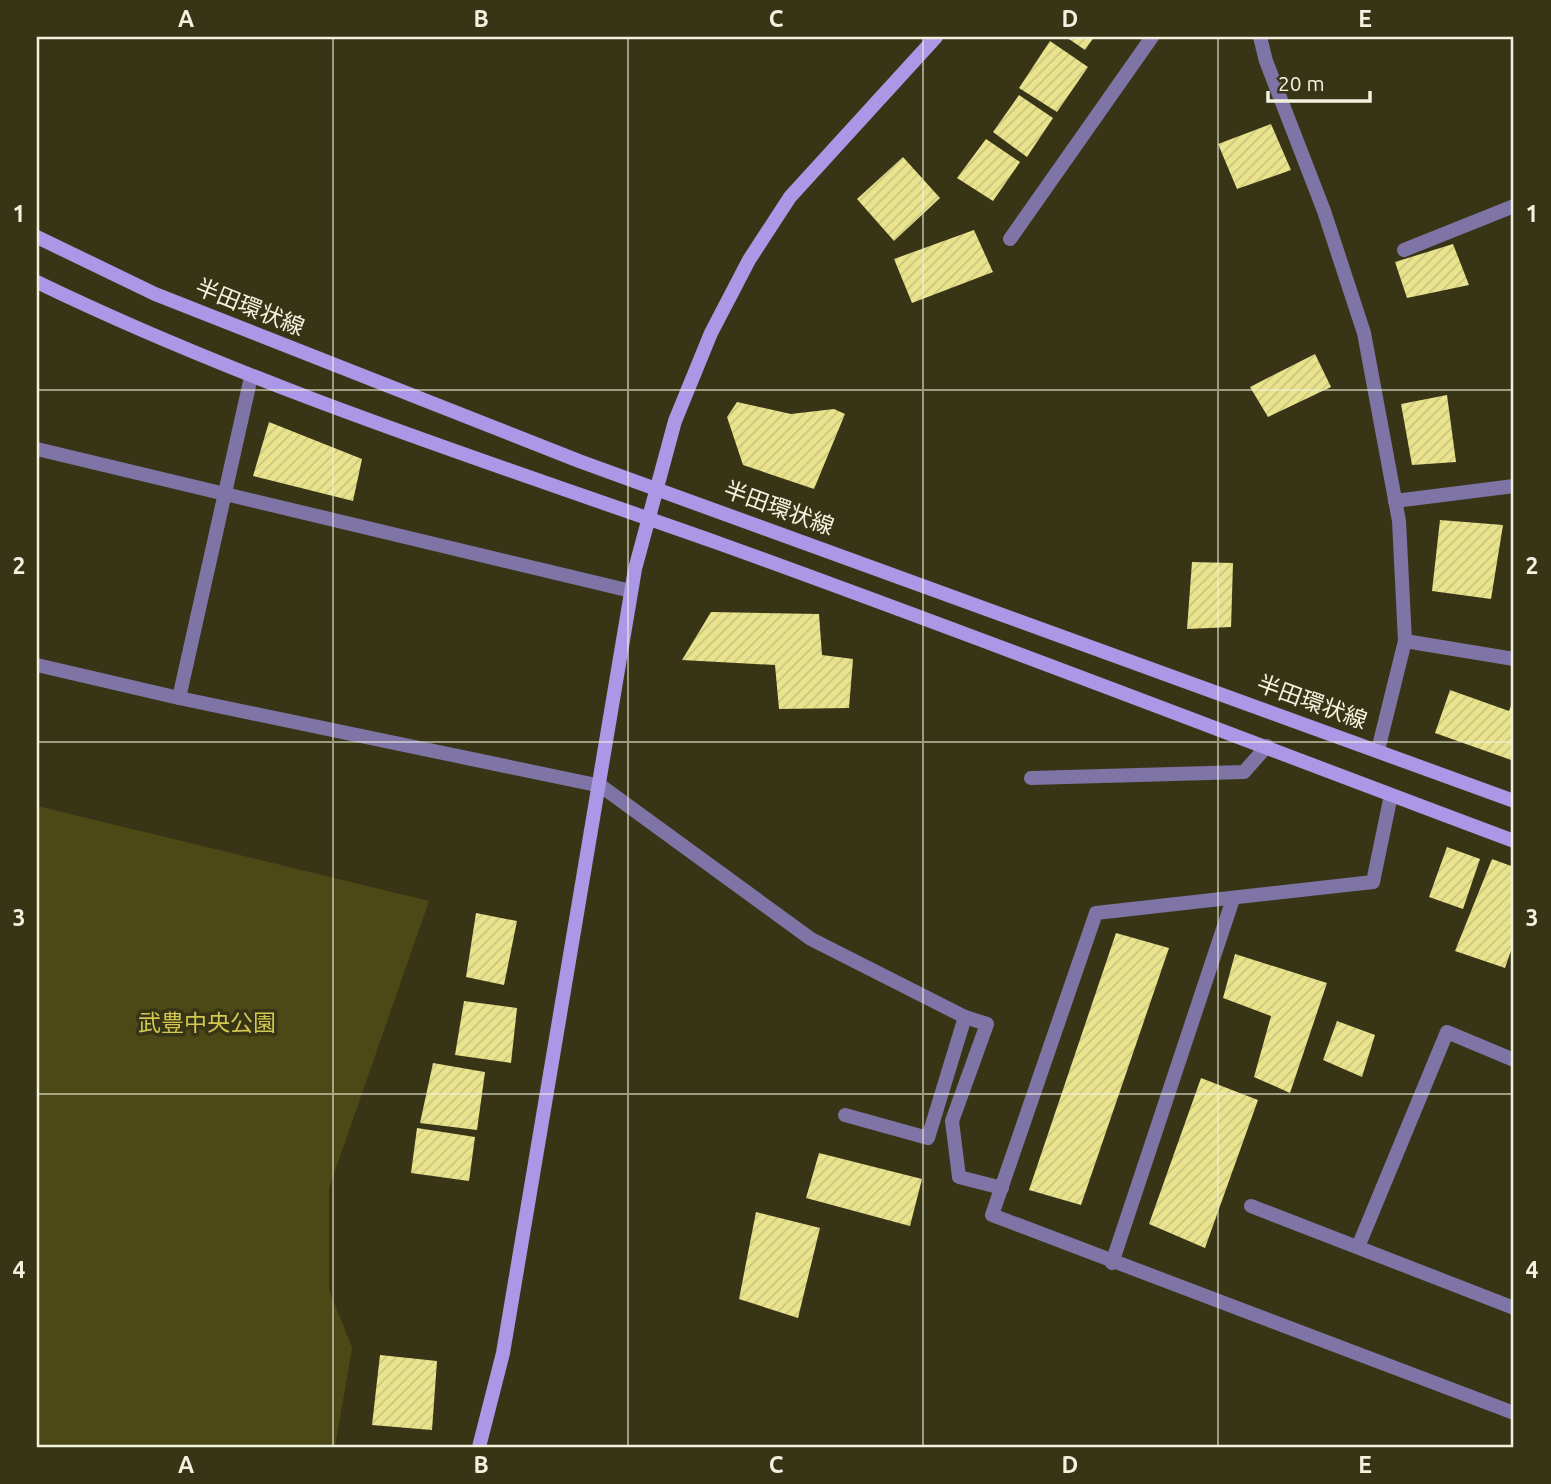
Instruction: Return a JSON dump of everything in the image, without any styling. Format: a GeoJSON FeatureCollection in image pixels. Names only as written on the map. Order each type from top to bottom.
{"type":"FeatureCollection","features":[{"type":"Feature","properties":{"kind":"main road"},"geometry":{"type":"LineString","coordinates":[[479,1447],[503,1353],[601,786],[631,591],[654,489],[675,421],[711,333],[748,260],[790,197],[936,37]]}},
{"type":"Feature","properties":{"kind":"main road","name":"半田環状線"},"geometry":{"type":"LineString","coordinates":[[37,237],[167,299],[654,489],[1514,801]]}},
{"type":"Feature","properties":{"kind":"main road"},"geometry":{"type":"LineString","coordinates":[[37,282],[129,326],[251,377],[1267,746],[1514,841]]}},
{"type":"Feature","properties":{"kind":"street"},"geometry":{"type":"LineString","coordinates":[[1010,239],[1152,37]]}},
{"type":"Feature","properties":{"kind":"street"},"geometry":{"type":"LineString","coordinates":[[1260,37],[1266,61],[1324,211],[1364,333],[1399,521],[1405,641],[1378,750]]}},
{"type":"Feature","properties":{"kind":"street"},"geometry":{"type":"LineString","coordinates":[[1404,250],[1514,206]]}},
{"type":"Feature","properties":{"kind":"street"},"geometry":{"type":"LineString","coordinates":[[179,698],[251,377]]}},
{"type":"Feature","properties":{"kind":"street"},"geometry":{"type":"LineString","coordinates":[[37,449],[631,591]]}},
{"type":"Feature","properties":{"kind":"street"},"geometry":{"type":"LineString","coordinates":[[1395,501],[1514,486]]}},
{"type":"Feature","properties":{"kind":"street"},"geometry":{"type":"LineString","coordinates":[[1405,641],[1514,659]]}},
{"type":"Feature","properties":{"kind":"street"},"geometry":{"type":"LineString","coordinates":[[37,664],[179,698],[601,786],[811,939],[965,1017],[987,1024],[952,1121],[959,1177],[1002,1188]]}},
{"type":"Feature","properties":{"kind":"street"},"geometry":{"type":"LineString","coordinates":[[1031,778],[1244,772],[1267,746]]}},
{"type":"Feature","properties":{"kind":"street"},"geometry":{"type":"LineString","coordinates":[[1391,795],[1373,882],[1096,913],[992,1216],[1514,1413]]}},
{"type":"Feature","properties":{"kind":"street"},"geometry":{"type":"LineString","coordinates":[[1112,1263],[1233,899]]}},
{"type":"Feature","properties":{"kind":"street"},"geometry":{"type":"LineString","coordinates":[[845,1115],[928,1138],[965,1017]]}},
{"type":"Feature","properties":{"kind":"street"},"geometry":{"type":"LineString","coordinates":[[1359,1247],[1447,1032],[1514,1060]]}},
{"type":"Feature","properties":{"kind":"street"},"geometry":{"type":"LineString","coordinates":[[1251,1206],[1514,1308]]}},
{"type":"Feature","properties":{"kind":"green space","name":"武豊中央公園"},"geometry":{"type":"Polygon","coordinates":[[[37,806],[429,901],[329,1188],[329,1290],[352,1348],[335,1447],[37,1447],[37,806]]]}},
{"type":"Feature","properties":{"kind":"building"},"geometry":{"type":"Polygon","coordinates":[[[1066,37],[1094,37],[1085,50],[1066,37]]]}},
{"type":"Feature","properties":{"kind":"building"},"geometry":{"type":"Polygon","coordinates":[[[1050,41],[1088,67],[1057,112],[1019,88],[1050,41]]]}},
{"type":"Feature","properties":{"kind":"building"},"geometry":{"type":"Polygon","coordinates":[[[1019,95],[1053,118],[1027,157],[993,132],[1019,95]]]}},
{"type":"Feature","properties":{"kind":"building"},"geometry":{"type":"Polygon","coordinates":[[[1271,124],[1291,170],[1237,189],[1218,144],[1271,124]]]}},
{"type":"Feature","properties":{"kind":"building"},"geometry":{"type":"Polygon","coordinates":[[[986,139],[1020,162],[993,201],[957,178],[986,139]]]}},
{"type":"Feature","properties":{"kind":"building"},"geometry":{"type":"Polygon","coordinates":[[[903,157],[940,198],[894,241],[857,199],[903,157]]]}},
{"type":"Feature","properties":{"kind":"building"},"geometry":{"type":"Polygon","coordinates":[[[974,230],[993,272],[912,303],[894,259],[974,230]]]}},
{"type":"Feature","properties":{"kind":"building"},"geometry":{"type":"Polygon","coordinates":[[[1453,244],[1469,285],[1407,298],[1395,262],[1453,244]]]}},
{"type":"Feature","properties":{"kind":"building"},"geometry":{"type":"Polygon","coordinates":[[[1315,354],[1331,387],[1268,417],[1250,387],[1315,354]]]}},
{"type":"Feature","properties":{"kind":"building"},"geometry":{"type":"Polygon","coordinates":[[[1447,395],[1456,462],[1412,465],[1401,404],[1447,395]]]}},
{"type":"Feature","properties":{"kind":"building"},"geometry":{"type":"Polygon","coordinates":[[[737,402],[791,414],[834,409],[845,414],[814,489],[743,465],[727,417],[737,402]]]}},
{"type":"Feature","properties":{"kind":"building"},"geometry":{"type":"Polygon","coordinates":[[[269,422],[362,459],[353,501],[253,476],[269,422]]]}},
{"type":"Feature","properties":{"kind":"building"},"geometry":{"type":"Polygon","coordinates":[[[1440,520],[1503,525],[1491,599],[1432,591],[1440,520]]]}},
{"type":"Feature","properties":{"kind":"building"},"geometry":{"type":"Polygon","coordinates":[[[1192,562],[1233,563],[1231,627],[1187,629],[1192,562]]]}},
{"type":"Feature","properties":{"kind":"building"},"geometry":{"type":"Polygon","coordinates":[[[711,612],[819,614],[822,655],[853,659],[849,708],[779,709],[775,665],[682,660],[711,612]]]}},
{"type":"Feature","properties":{"kind":"building"},"geometry":{"type":"Polygon","coordinates":[[[1450,690],[1509,711],[1514,698],[1514,761],[1435,733],[1450,690]]]}},
{"type":"Feature","properties":{"kind":"building"},"geometry":{"type":"Polygon","coordinates":[[[1447,847],[1480,859],[1463,909],[1429,897],[1447,847]]]}},
{"type":"Feature","properties":{"kind":"building"},"geometry":{"type":"Polygon","coordinates":[[[1492,859],[1514,867],[1514,942],[1505,968],[1455,951],[1492,859]]]}},
{"type":"Feature","properties":{"kind":"building"},"geometry":{"type":"Polygon","coordinates":[[[476,913],[517,921],[504,985],[466,977],[476,913]]]}},
{"type":"Feature","properties":{"kind":"building"},"geometry":{"type":"Polygon","coordinates":[[[1116,933],[1169,948],[1081,1205],[1029,1190],[1116,933]]]}},
{"type":"Feature","properties":{"kind":"building"},"geometry":{"type":"Polygon","coordinates":[[[1235,954],[1327,983],[1290,1093],[1254,1077],[1271,1016],[1223,998],[1235,954]]]}},
{"type":"Feature","properties":{"kind":"building"},"geometry":{"type":"Polygon","coordinates":[[[464,1001],[517,1008],[511,1063],[455,1055],[464,1001]]]}},
{"type":"Feature","properties":{"kind":"building"},"geometry":{"type":"Polygon","coordinates":[[[1337,1021],[1375,1035],[1362,1077],[1323,1060],[1337,1021]]]}},
{"type":"Feature","properties":{"kind":"building"},"geometry":{"type":"Polygon","coordinates":[[[433,1063],[485,1072],[477,1130],[420,1123],[433,1063]]]}},
{"type":"Feature","properties":{"kind":"building"},"geometry":{"type":"Polygon","coordinates":[[[1201,1078],[1258,1100],[1205,1248],[1149,1224],[1201,1078]]]}},
{"type":"Feature","properties":{"kind":"building"},"geometry":{"type":"Polygon","coordinates":[[[417,1128],[475,1137],[469,1181],[411,1173],[417,1128]]]}},
{"type":"Feature","properties":{"kind":"building"},"geometry":{"type":"Polygon","coordinates":[[[819,1153],[922,1179],[910,1226],[806,1198],[819,1153]]]}},
{"type":"Feature","properties":{"kind":"building"},"geometry":{"type":"Polygon","coordinates":[[[756,1212],[820,1228],[798,1318],[739,1299],[756,1212]]]}},
{"type":"Feature","properties":{"kind":"building"},"geometry":{"type":"Polygon","coordinates":[[[380,1355],[437,1361],[432,1430],[372,1425],[380,1355]]]}}]}
